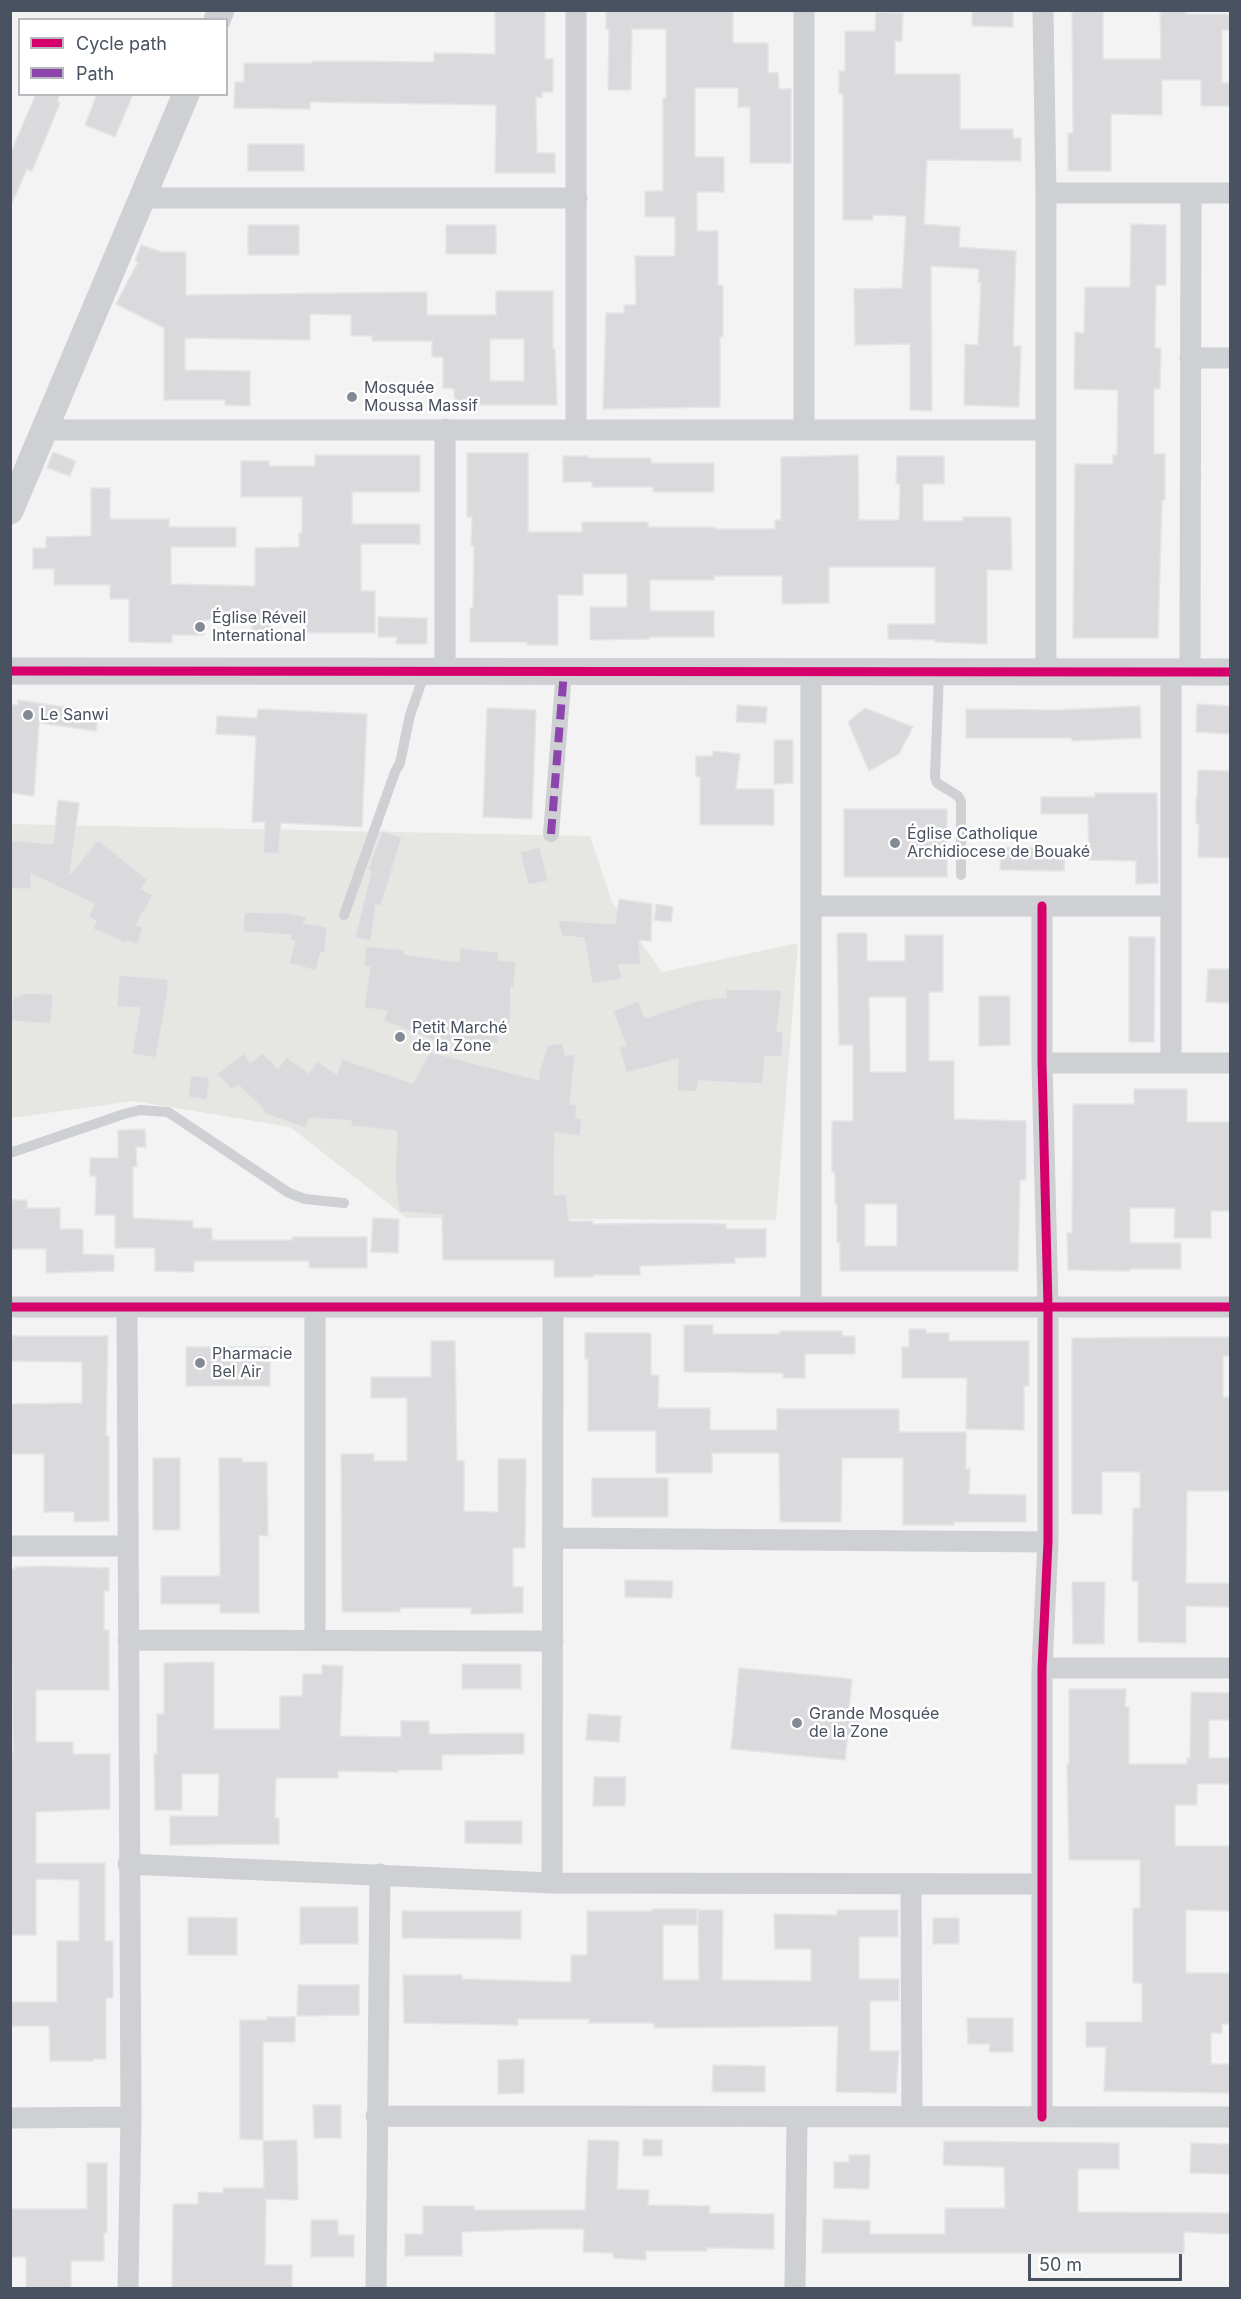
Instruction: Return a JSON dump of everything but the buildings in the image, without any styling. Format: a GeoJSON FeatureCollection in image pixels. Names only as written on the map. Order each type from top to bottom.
{"type":"FeatureCollection","features":[{"type":"Feature","properties":{"kind":"street"},"geometry":{"type":"LineString","coordinates":[[576,10],[576,430]]}},
{"type":"Feature","properties":{"kind":"street"},"geometry":{"type":"LineString","coordinates":[[804,10],[804,430]]}},
{"type":"Feature","properties":{"kind":"street"},"geometry":{"type":"LineString","coordinates":[[1043,10],[1046,193],[1046,672]]}},
{"type":"Feature","properties":{"kind":"street"},"geometry":{"type":"LineString","coordinates":[[10,511],[185,96]]}},
{"type":"Feature","properties":{"kind":"street"},"geometry":{"type":"LineString","coordinates":[[1046,193],[1230,193]]}},
{"type":"Feature","properties":{"kind":"street"},"geometry":{"type":"LineString","coordinates":[[1171,1063],[1171,906],[1181,671],[1190,358],[1191,193]]}},
{"type":"Feature","properties":{"kind":"street"},"geometry":{"type":"LineString","coordinates":[[142,198],[577,198]]}},
{"type":"Feature","properties":{"kind":"street"},"geometry":{"type":"LineString","coordinates":[[1190,358],[1230,358]]}},
{"type":"Feature","properties":{"kind":"street"},"geometry":{"type":"LineString","coordinates":[[435,671],[445,429]]}},
{"type":"Feature","properties":{"kind":"street"},"geometry":{"type":"LineString","coordinates":[[45,430],[1046,430]]}},
{"type":"Feature","properties":{"kind":"street"},"geometry":{"type":"LineString","coordinates":[[10,671],[1230,672]]}},
{"type":"Feature","properties":{"kind":"street"},"geometry":{"type":"LineString","coordinates":[[550,834],[564,671]]}},
{"type":"Feature","properties":{"kind":"street"},"geometry":{"type":"LineString","coordinates":[[811,671],[811,1307]]}},
{"type":"Feature","properties":{"kind":"street"},"geometry":{"type":"LineString","coordinates":[[812,906],[1171,906]]}},
{"type":"Feature","properties":{"kind":"street"},"geometry":{"type":"LineString","coordinates":[[1042,906],[1042,1063],[1048,1307],[1048,1542],[1042,1668],[1042,2117]]}},
{"type":"Feature","properties":{"kind":"street"},"geometry":{"type":"LineString","coordinates":[[1042,1063],[1230,1063]]}},
{"type":"Feature","properties":{"kind":"street"},"geometry":{"type":"LineString","coordinates":[[10,1307],[1230,1307]]}},
{"type":"Feature","properties":{"kind":"street"},"geometry":{"type":"LineString","coordinates":[[127,1307],[131,2117],[128,2289]]}},
{"type":"Feature","properties":{"kind":"street"},"geometry":{"type":"LineString","coordinates":[[315,1307],[315,1640]]}},
{"type":"Feature","properties":{"kind":"street"},"geometry":{"type":"LineString","coordinates":[[552,1883],[553,1307]]}},
{"type":"Feature","properties":{"kind":"street"},"geometry":{"type":"LineString","coordinates":[[553,1538],[1048,1542]]}},
{"type":"Feature","properties":{"kind":"street"},"geometry":{"type":"LineString","coordinates":[[10,1546],[128,1546]]}},
{"type":"Feature","properties":{"kind":"street"},"geometry":{"type":"LineString","coordinates":[[128,1640],[553,1641]]}},
{"type":"Feature","properties":{"kind":"street"},"geometry":{"type":"LineString","coordinates":[[1042,1668],[1230,1668]]}},
{"type":"Feature","properties":{"kind":"street"},"geometry":{"type":"LineString","coordinates":[[128,1864],[552,1883],[1042,1884]]}},
{"type":"Feature","properties":{"kind":"street"},"geometry":{"type":"LineString","coordinates":[[376,2289],[380,1874]]}},
{"type":"Feature","properties":{"kind":"street"},"geometry":{"type":"LineString","coordinates":[[911,1884],[912,2117]]}},
{"type":"Feature","properties":{"kind":"street"},"geometry":{"type":"LineString","coordinates":[[376,2116],[1230,2117]]}},
{"type":"Feature","properties":{"kind":"street"},"geometry":{"type":"LineString","coordinates":[[10,2118],[131,2117]]}},
{"type":"Feature","properties":{"kind":"street"},"geometry":{"type":"LineString","coordinates":[[795,2289],[797,2117]]}},
{"type":"Feature","properties":{"kind":"lane"},"geometry":{"type":"LineString","coordinates":[[344,915],[400,763],[408,723],[435,671]]}},
{"type":"Feature","properties":{"kind":"lane"},"geometry":{"type":"LineString","coordinates":[[939,673],[935,777],[937,783],[962,801],[962,875]]}},
{"type":"Feature","properties":{"kind":"lane"},"geometry":{"type":"LineString","coordinates":[[10,1153],[124,1114],[140,1110],[168,1112],[289,1193],[305,1199],[344,1203]]}},
{"type":"Feature","properties":{"kind":"shaded area","name":"Petit Marché de la Zone"},"geometry":{"type":"Polygon","coordinates":[[[10,824],[590,836],[612,902],[662,972],[798,943],[776,1220],[407,1218],[290,1127],[134,1101],[11,1118],[10,824]]]}},
{"type":"Feature","properties":{"kind":"marked path"},"geometry":{"type":"LineString","coordinates":[[551,834],[564,671]]}},
{"type":"Feature","properties":{"kind":"cycle path"},"geometry":{"type":"LineString","coordinates":[[10,671],[1230,672]]}},
{"type":"Feature","properties":{"kind":"cycle path"},"geometry":{"type":"LineString","coordinates":[[1042,906],[1042,1063],[1048,1307],[1048,1542],[1042,1668],[1042,2117]]}},
{"type":"Feature","properties":{"kind":"cycle path"},"geometry":{"type":"LineString","coordinates":[[10,1307],[1230,1307]]}},
{"type":"Feature","properties":{"kind":"place","name":"Mosquée Moussa Massif"},"geometry":{"type":"Point","coordinates":[352,397]}},
{"type":"Feature","properties":{"kind":"place","name":"Église Réveil International"},"geometry":{"type":"Point","coordinates":[200,627]}},
{"type":"Feature","properties":{"kind":"place","name":"Le Sanwi"},"geometry":{"type":"Point","coordinates":[28,715]}},
{"type":"Feature","properties":{"kind":"place","name":"Église Catholique Archidiocese de Bouaké"},"geometry":{"type":"Point","coordinates":[895,843]}},
{"type":"Feature","properties":{"kind":"place","name":"Petit Marché de la Zone"},"geometry":{"type":"Point","coordinates":[400,1037]}},
{"type":"Feature","properties":{"kind":"place","name":"Pharmacie Bel Air"},"geometry":{"type":"Point","coordinates":[200,1363]}},
{"type":"Feature","properties":{"kind":"place","name":"Grande Mosquée de la Zone"},"geometry":{"type":"Point","coordinates":[797,1723]}}]}
